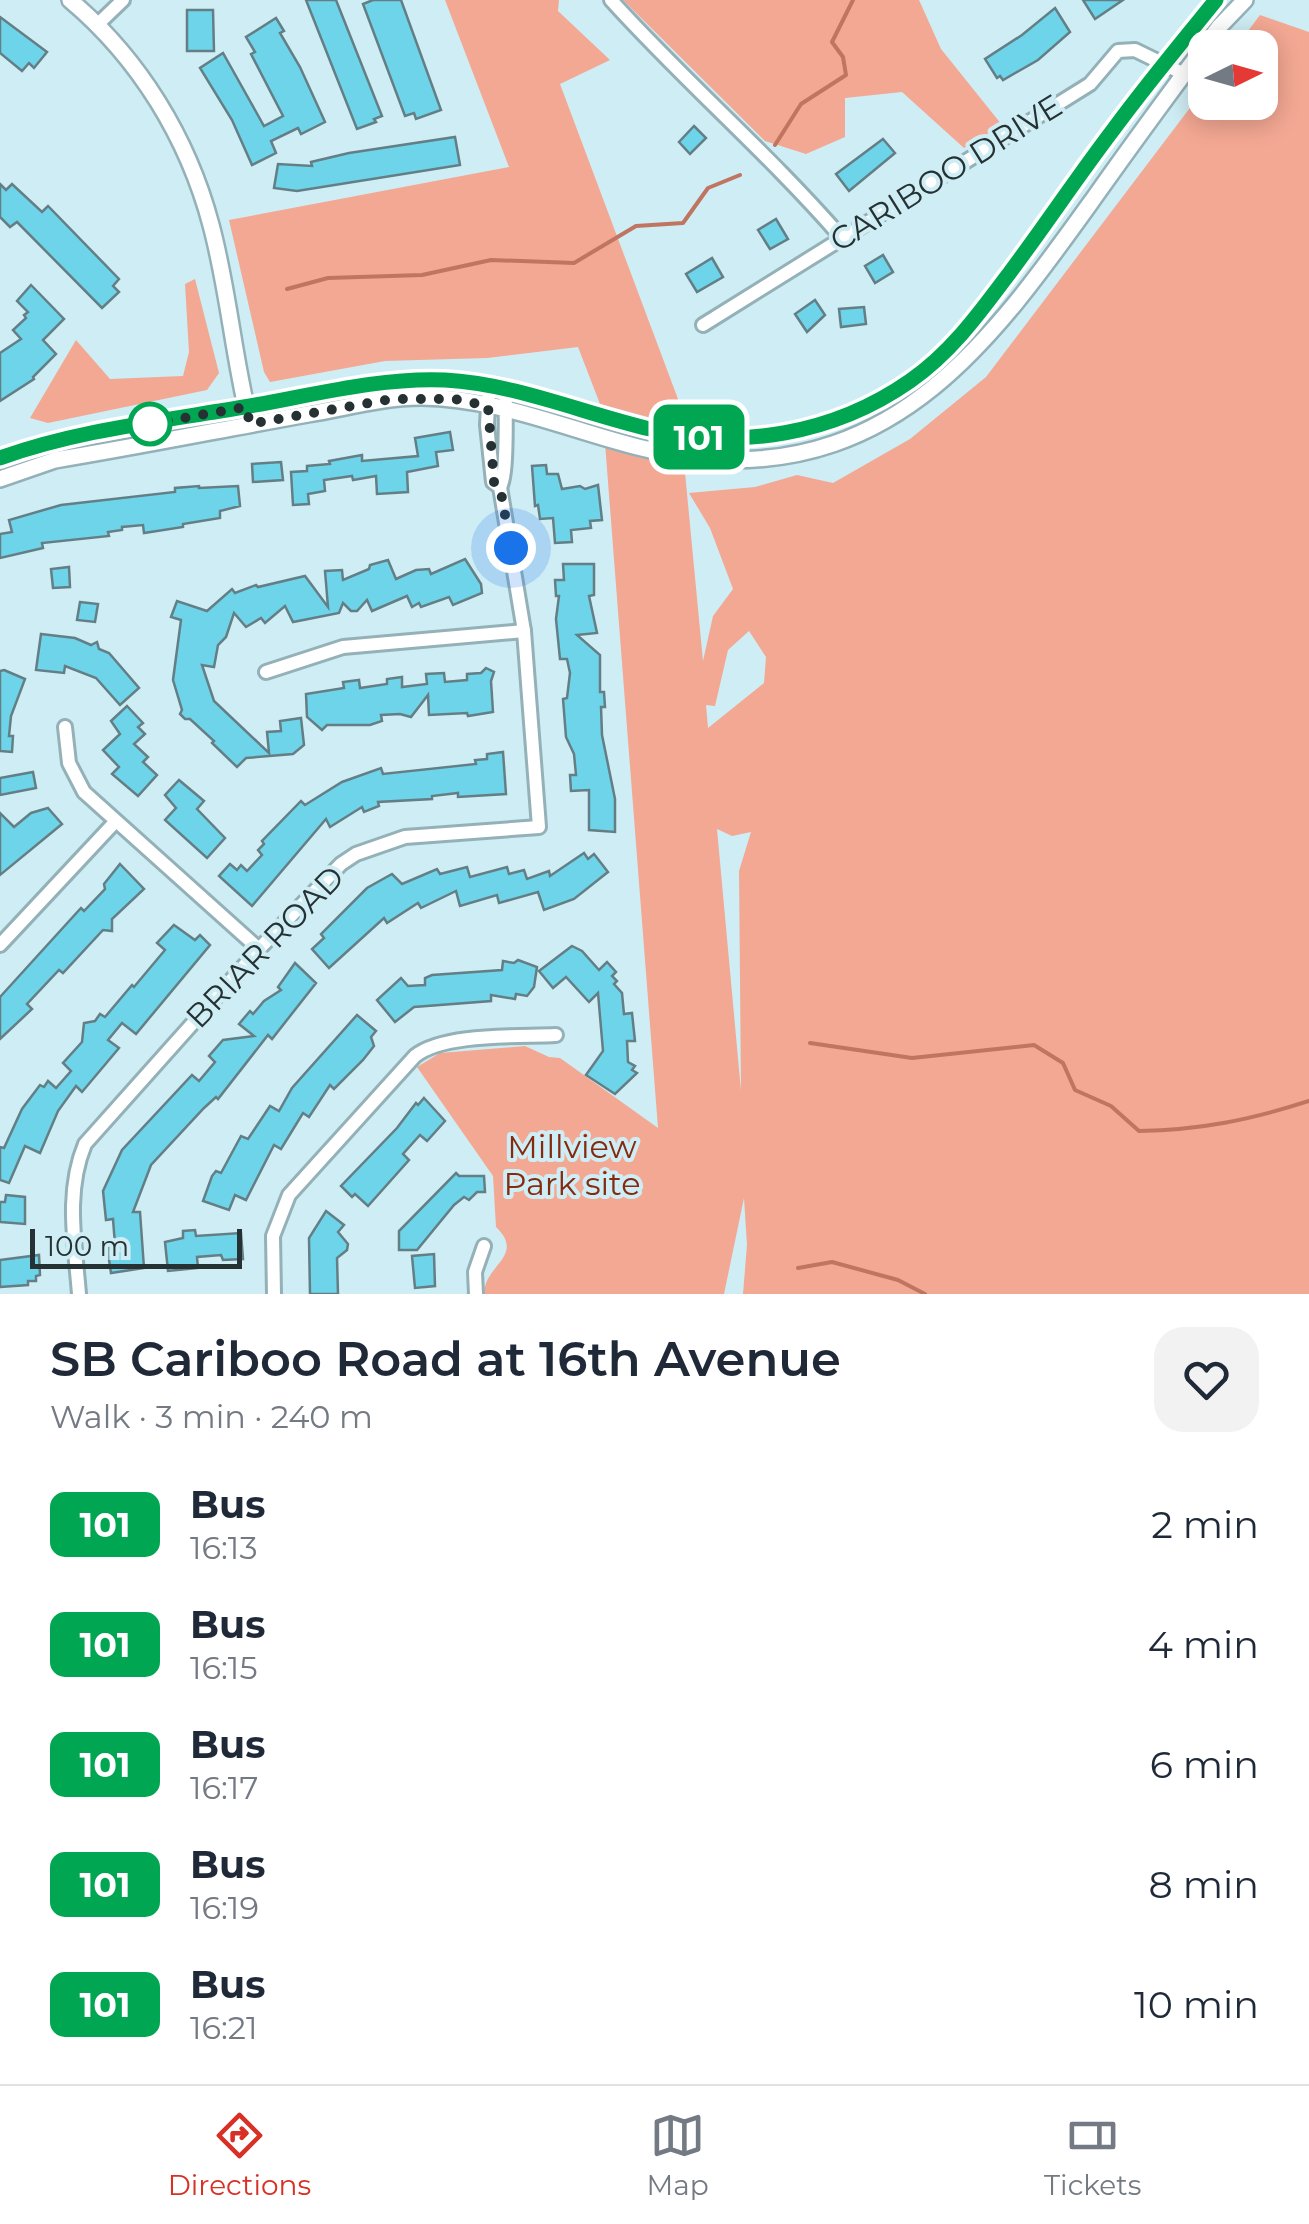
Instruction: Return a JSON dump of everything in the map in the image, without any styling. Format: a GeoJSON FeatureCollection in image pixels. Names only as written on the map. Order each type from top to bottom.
{"type":"FeatureCollection","features":[{"type":"Feature","properties":{"kind":"street"},"geometry":{"type":"LineString","coordinates":[[70,0],[98,24],[152,93],[193,170],[212,229],[250,424]]}},
{"type":"Feature","properties":{"kind":"street"},"geometry":{"type":"LineString","coordinates":[[98,24],[123,0]]}},
{"type":"Feature","properties":{"kind":"street"},"geometry":{"type":"LineString","coordinates":[[611,0],[841,237]]}},
{"type":"Feature","properties":{"kind":"street"},"geometry":{"type":"LineString","coordinates":[[0,458],[46,444],[246,407],[371,385],[442,380],[498,386],[652,429],[711,438],[785,433],[835,420],[863,409],[931,366],[973,322],[1216,0]]}},
{"type":"Feature","properties":{"kind":"street"},"geometry":{"type":"LineString","coordinates":[[0,479],[56,460],[392,399],[454,399],[496,406],[657,451],[712,459],[796,453],[875,426],[925,397],[972,354],[1056,251],[1219,27],[1244,0]]}},
{"type":"Feature","properties":{"kind":"street","name":"CARIBOO DRIVE"},"geometry":{"type":"LineString","coordinates":[[703,325],[1090,84],[1118,51],[1135,50],[1184,74]]}},
{"type":"Feature","properties":{"kind":"street","name":"BRIAR ROAD"},"geometry":{"type":"LineString","coordinates":[[79,1294],[72,1197],[85,1144],[259,949],[341,864],[370,846],[405,837],[539,827],[524,631],[500,487],[494,482],[498,386]]}},
{"type":"Feature","properties":{"kind":"street"},"geometry":{"type":"LineString","coordinates":[[266,672],[343,647],[524,631]]}},
{"type":"Feature","properties":{"kind":"street"},"geometry":{"type":"LineString","coordinates":[[64,728],[74,778],[84,792],[259,949]]}},
{"type":"Feature","properties":{"kind":"street"},"geometry":{"type":"LineString","coordinates":[[0,945],[115,822]]}},
{"type":"Feature","properties":{"kind":"street"},"geometry":{"type":"LineString","coordinates":[[274,1294],[274,1236],[289,1195],[415,1056],[450,1042],[556,1035]]}},
{"type":"Feature","properties":{"kind":"street"},"geometry":{"type":"LineString","coordinates":[[476,1294],[475,1272],[484,1246]]}},
{"type":"Feature","properties":{"kind":"green space"},"geometry":{"type":"Polygon","coordinates":[[[445,0],[559,0],[558,11],[610,60],[560,84],[678,399],[681,426],[600,404],[578,347],[487,358],[385,361],[270,382],[264,372],[229,220],[509,167],[445,0]]]}},
{"type":"Feature","properties":{"kind":"green space"},"geometry":{"type":"Polygon","coordinates":[[[623,0],[919,0],[941,49],[1002,125],[964,148],[902,92],[845,98],[845,137],[806,154],[765,141],[623,0]]]}},
{"type":"Feature","properties":{"kind":"green space","name":"Millview Park site"},"geometry":{"type":"Polygon","coordinates":[[[1260,15],[1309,32],[1309,1294],[743,1294],[747,1245],[744,1198],[724,1294],[484,1294],[507,1246],[496,1227],[493,1176],[417,1067],[440,1053],[525,1046],[560,1058],[658,1128],[605,443],[684,462],[703,661],[713,616],[733,589],[710,528],[689,493],[755,487],[797,475],[833,483],[910,439],[986,377],[1188,110],[1188,120],[1278,120],[1278,30],[1249,30],[1260,15]],[[749,631],[728,650],[715,706],[706,705],[708,728],[764,683],[766,657],[749,631]],[[717,829],[741,1091],[739,871],[751,832],[732,836],[717,829]]]}},
{"type":"Feature","properties":{"kind":"green space"},"geometry":{"type":"Polygon","coordinates":[[[195,279],[219,373],[207,390],[48,423],[30,418],[76,340],[110,379],[183,376],[189,352],[185,284],[195,279]]]}},
{"type":"Feature","properties":{"kind":"building"},"geometry":{"type":"Polygon","coordinates":[[[306,0],[336,0],[382,116],[374,119],[376,122],[357,129],[306,0]]]}},
{"type":"Feature","properties":{"kind":"building"},"geometry":{"type":"Polygon","coordinates":[[[401,0],[441,110],[416,119],[414,113],[405,116],[363,4],[401,0]]]}},
{"type":"Feature","properties":{"kind":"building"},"geometry":{"type":"Polygon","coordinates":[[[1083,0],[1123,0],[1095,19],[1083,0]]]}},
{"type":"Feature","properties":{"kind":"building"},"geometry":{"type":"Polygon","coordinates":[[[1055,8],[1070,32],[1038,60],[1003,80],[997,78],[985,59],[1055,8]]]}},
{"type":"Feature","properties":{"kind":"building"},"geometry":{"type":"Polygon","coordinates":[[[187,10],[213,10],[214,51],[187,51],[187,10]]]}},
{"type":"Feature","properties":{"kind":"building"},"geometry":{"type":"Polygon","coordinates":[[[0,17],[47,52],[34,68],[29,63],[22,71],[0,53],[0,17]]]}},
{"type":"Feature","properties":{"kind":"building"},"geometry":{"type":"Polygon","coordinates":[[[276,18],[325,122],[301,134],[298,128],[271,141],[276,153],[252,165],[232,120],[200,68],[223,53],[264,126],[283,116],[246,37],[276,18]]]}},
{"type":"Feature","properties":{"kind":"building"},"geometry":{"type":"Polygon","coordinates":[[[694,126],[706,138],[690,154],[679,142],[694,126]]]}},
{"type":"Feature","properties":{"kind":"building"},"geometry":{"type":"Polygon","coordinates":[[[455,137],[460,165],[297,191],[274,188],[278,164],[312,166],[311,162],[349,153],[455,137]]]}},
{"type":"Feature","properties":{"kind":"building"},"geometry":{"type":"Polygon","coordinates":[[[883,139],[895,153],[849,191],[836,174],[883,139]]]}},
{"type":"Feature","properties":{"kind":"building"},"geometry":{"type":"Polygon","coordinates":[[[0,184],[6,190],[12,184],[42,212],[48,206],[119,279],[113,286],[119,292],[102,308],[17,222],[10,227],[0,217],[0,184]]]}},
{"type":"Feature","properties":{"kind":"building"},"geometry":{"type":"Polygon","coordinates":[[[776,219],[788,239],[770,249],[758,230],[776,219]]]}},
{"type":"Feature","properties":{"kind":"building"},"geometry":{"type":"Polygon","coordinates":[[[883,255],[893,272],[875,283],[865,266],[883,255]]]}},
{"type":"Feature","properties":{"kind":"building"},"geometry":{"type":"Polygon","coordinates":[[[712,258],[723,277],[697,292],[686,274],[712,258]]]}},
{"type":"Feature","properties":{"kind":"building"},"geometry":{"type":"Polygon","coordinates":[[[31,285],[64,319],[43,340],[56,354],[34,379],[0,401],[0,353],[21,339],[13,330],[28,312],[17,301],[31,285]]]}},
{"type":"Feature","properties":{"kind":"building"},"geometry":{"type":"Polygon","coordinates":[[[815,300],[825,315],[807,332],[795,314],[815,300]]]}},
{"type":"Feature","properties":{"kind":"building"},"geometry":{"type":"Polygon","coordinates":[[[864,307],[866,324],[841,327],[839,309],[864,307]]]}},
{"type":"Feature","properties":{"kind":"building"},"geometry":{"type":"Polygon","coordinates":[[[450,432],[453,450],[436,452],[438,466],[407,472],[408,492],[377,494],[376,476],[353,480],[352,476],[324,480],[325,491],[308,494],[309,504],[293,505],[291,472],[362,455],[362,461],[418,456],[415,438],[450,432]]]}},
{"type":"Feature","properties":{"kind":"building"},"geometry":{"type":"Polygon","coordinates":[[[281,462],[283,480],[253,482],[252,464],[281,462]]]}},
{"type":"Feature","properties":{"kind":"building"},"geometry":{"type":"Polygon","coordinates":[[[546,465],[547,474],[558,474],[562,489],[598,485],[602,520],[590,521],[591,528],[571,530],[572,542],[555,543],[553,518],[540,519],[538,505],[535,506],[532,466],[546,465]]]}},
{"type":"Feature","properties":{"kind":"building"},"geometry":{"type":"Polygon","coordinates":[[[199,486],[238,486],[240,506],[220,511],[220,518],[183,527],[144,533],[143,525],[122,527],[108,532],[109,536],[42,543],[43,548],[0,558],[0,534],[12,532],[9,520],[61,505],[199,486]]]}},
{"type":"Feature","properties":{"kind":"building"},"geometry":{"type":"Polygon","coordinates":[[[465,559],[481,584],[482,593],[453,605],[449,597],[412,607],[407,596],[372,611],[367,600],[357,611],[343,603],[339,613],[293,622],[285,606],[265,623],[261,618],[246,627],[234,613],[226,637],[218,645],[214,667],[202,665],[214,701],[269,753],[267,732],[281,731],[280,721],[301,718],[304,745],[293,754],[246,758],[237,767],[214,741],[180,714],[173,680],[181,620],[171,617],[177,601],[207,611],[232,589],[235,593],[305,576],[328,607],[325,571],[342,570],[343,580],[388,560],[396,579],[416,570],[429,569],[431,574],[465,559]]]}},
{"type":"Feature","properties":{"kind":"building"},"geometry":{"type":"Polygon","coordinates":[[[563,564],[594,564],[594,595],[589,596],[597,633],[577,635],[600,655],[600,692],[604,692],[605,707],[601,707],[602,735],[615,799],[615,832],[589,830],[589,790],[571,791],[570,775],[576,775],[574,754],[566,737],[563,699],[567,698],[570,673],[567,659],[560,659],[556,619],[559,596],[555,580],[564,580],[563,564]]]}},
{"type":"Feature","properties":{"kind":"building"},"geometry":{"type":"Polygon","coordinates":[[[69,567],[70,587],[53,588],[51,569],[69,567]]]}},
{"type":"Feature","properties":{"kind":"building"},"geometry":{"type":"Polygon","coordinates":[[[80,602],[98,604],[95,622],[77,620],[80,602]]]}},
{"type":"Feature","properties":{"kind":"building"},"geometry":{"type":"Polygon","coordinates":[[[41,634],[75,638],[91,645],[97,642],[99,649],[109,653],[139,688],[120,705],[96,678],[65,666],[64,673],[36,670],[41,634]]]}},
{"type":"Feature","properties":{"kind":"building"},"geometry":{"type":"Polygon","coordinates":[[[486,668],[494,672],[493,712],[429,715],[428,695],[411,717],[381,715],[382,721],[370,725],[327,725],[322,730],[307,717],[306,694],[344,688],[343,682],[359,680],[360,688],[402,677],[402,687],[427,684],[426,674],[444,673],[445,682],[467,680],[467,674],[481,673],[486,668]]]}},
{"type":"Feature","properties":{"kind":"building"},"geometry":{"type":"Polygon","coordinates":[[[0,671],[25,679],[11,716],[12,752],[0,751],[0,671]]]}},
{"type":"Feature","properties":{"kind":"building"},"geometry":{"type":"Polygon","coordinates":[[[127,706],[143,723],[138,727],[145,734],[134,744],[148,757],[143,762],[157,775],[138,796],[112,774],[119,767],[103,750],[120,734],[111,721],[127,706]]]}},
{"type":"Feature","properties":{"kind":"building"},"geometry":{"type":"Polygon","coordinates":[[[503,752],[506,794],[458,797],[458,793],[432,799],[378,802],[379,806],[364,812],[362,807],[330,827],[326,819],[252,906],[219,876],[230,864],[237,870],[241,865],[247,871],[262,855],[258,850],[264,844],[262,841],[301,801],[305,805],[342,782],[381,768],[383,774],[476,764],[475,760],[487,759],[487,754],[503,752]]]}},
{"type":"Feature","properties":{"kind":"building"},"geometry":{"type":"Polygon","coordinates":[[[33,772],[36,788],[0,795],[0,778],[33,772]]]}},
{"type":"Feature","properties":{"kind":"building"},"geometry":{"type":"Polygon","coordinates":[[[179,780],[204,801],[197,809],[225,838],[207,858],[165,820],[176,808],[165,795],[179,780]]]}},
{"type":"Feature","properties":{"kind":"building"},"geometry":{"type":"Polygon","coordinates":[[[48,808],[62,824],[0,875],[0,813],[14,827],[31,813],[48,808]]]}},
{"type":"Feature","properties":{"kind":"building"},"geometry":{"type":"Polygon","coordinates":[[[584,853],[588,859],[594,854],[608,872],[574,899],[544,910],[538,892],[499,903],[497,895],[460,906],[456,891],[421,908],[418,903],[387,923],[384,918],[329,968],[312,949],[324,938],[321,934],[367,888],[392,874],[402,884],[437,869],[440,874],[467,867],[470,877],[507,867],[509,874],[524,870],[527,879],[549,871],[550,876],[584,853]]]}},
{"type":"Feature","properties":{"kind":"building"},"geometry":{"type":"Polygon","coordinates":[[[120,864],[144,889],[112,919],[112,931],[103,930],[63,973],[59,970],[27,1004],[32,1009],[0,1039],[0,997],[81,908],[84,911],[105,889],[104,884],[120,864]]]}},
{"type":"Feature","properties":{"kind":"building"},"geometry":{"type":"Polygon","coordinates":[[[174,925],[195,940],[200,935],[210,945],[136,1034],[122,1023],[108,1040],[119,1048],[82,1092],[76,1086],[58,1111],[40,1153],[25,1146],[9,1183],[0,1180],[0,1147],[4,1148],[22,1109],[40,1085],[44,1087],[48,1081],[56,1088],[71,1071],[63,1063],[82,1042],[84,1023],[95,1021],[100,1014],[105,1017],[134,987],[165,950],[157,943],[174,925]]]}},
{"type":"Feature","properties":{"kind":"building"},"geometry":{"type":"Polygon","coordinates":[[[572,946],[599,970],[607,962],[616,972],[612,976],[622,993],[624,1014],[632,1013],[635,1041],[627,1041],[628,1062],[637,1073],[615,1094],[586,1075],[603,1051],[598,993],[589,1002],[566,977],[553,988],[539,971],[572,946]]]}},
{"type":"Feature","properties":{"kind":"building"},"geometry":{"type":"Polygon","coordinates":[[[518,960],[537,967],[534,987],[527,996],[516,994],[515,999],[491,995],[491,1001],[414,1007],[395,1022],[377,1000],[401,978],[408,986],[425,985],[425,978],[432,975],[502,970],[503,961],[518,960]]]}},
{"type":"Feature","properties":{"kind":"building"},"geometry":{"type":"Polygon","coordinates":[[[295,963],[316,983],[272,1039],[268,1035],[218,1099],[204,1108],[151,1165],[133,1212],[140,1212],[144,1268],[111,1273],[108,1253],[109,1245],[115,1245],[113,1219],[106,1220],[103,1191],[122,1150],[192,1075],[199,1081],[215,1062],[209,1056],[223,1040],[254,1036],[239,1024],[250,1011],[253,1014],[281,990],[278,987],[295,963]]]}},
{"type":"Feature","properties":{"kind":"building"},"geometry":{"type":"Polygon","coordinates":[[[357,1015],[376,1031],[371,1037],[374,1046],[363,1060],[334,1089],[330,1085],[309,1117],[303,1113],[281,1149],[274,1145],[246,1200],[235,1195],[229,1210],[203,1201],[212,1176],[216,1171],[221,1173],[241,1136],[248,1139],[270,1106],[279,1111],[292,1088],[357,1015]]]}},
{"type":"Feature","properties":{"kind":"building"},"geometry":{"type":"Polygon","coordinates":[[[424,1098],[445,1121],[427,1141],[420,1135],[403,1154],[409,1160],[368,1206],[355,1194],[352,1197],[341,1186],[424,1098]]]}},
{"type":"Feature","properties":{"kind":"building"},"geometry":{"type":"Polygon","coordinates":[[[456,1173],[484,1176],[485,1192],[477,1192],[469,1200],[464,1197],[454,1205],[417,1250],[399,1250],[399,1231],[456,1173]]]}},
{"type":"Feature","properties":{"kind":"building"},"geometry":{"type":"Polygon","coordinates":[[[6,1195],[25,1197],[25,1224],[0,1222],[0,1202],[5,1202],[6,1195]]]}},
{"type":"Feature","properties":{"kind":"building"},"geometry":{"type":"Polygon","coordinates":[[[326,1211],[344,1225],[338,1232],[348,1244],[347,1250],[337,1258],[338,1294],[310,1294],[309,1238],[326,1211]]]}},
{"type":"Feature","properties":{"kind":"building"},"geometry":{"type":"Polygon","coordinates":[[[195,1230],[196,1236],[241,1233],[243,1259],[223,1260],[221,1255],[197,1257],[198,1268],[168,1271],[165,1242],[183,1238],[183,1231],[195,1230]]]}},
{"type":"Feature","properties":{"kind":"building"},"geometry":{"type":"Polygon","coordinates":[[[434,1254],[435,1286],[415,1288],[412,1256],[434,1254]]]}},
{"type":"Feature","properties":{"kind":"building"},"geometry":{"type":"Polygon","coordinates":[[[39,1255],[40,1275],[36,1281],[0,1287],[0,1260],[39,1255]]]}},
{"type":"Feature","properties":{"kind":"waterway"},"geometry":{"type":"LineString","coordinates":[[775,145],[801,104],[846,75],[843,57],[832,42],[853,0]]}},
{"type":"Feature","properties":{"kind":"waterway"},"geometry":{"type":"LineString","coordinates":[[287,289],[328,278],[422,275],[491,260],[574,263],[636,226],[683,223],[708,188],[740,175]]}},
{"type":"Feature","properties":{"kind":"waterway"},"geometry":{"type":"LineString","coordinates":[[810,1043],[912,1058],[1034,1045],[1063,1063],[1075,1090],[1111,1106],[1139,1131],[1225,1123],[1309,1101]]}},
{"type":"Feature","properties":{"kind":"waterway"},"geometry":{"type":"LineString","coordinates":[[798,1268],[832,1262],[898,1280],[925,1294]]}},
{"type":"Feature","properties":{"kind":"bus line","name":"101"},"geometry":{"type":"LineString","coordinates":[[0,458],[28,448],[118,429],[371,385],[442,380],[506,388],[652,429],[711,438],[762,437],[835,420],[863,409],[910,381],[931,366],[973,322],[1112,130],[1216,0]]}},
{"type":"Feature","properties":{"kind":"route"},"geometry":{"type":"LineString","coordinates":[[150,424],[246,407],[250,424],[418,397],[488,406],[494,482],[500,487],[511,548]]}}]}
